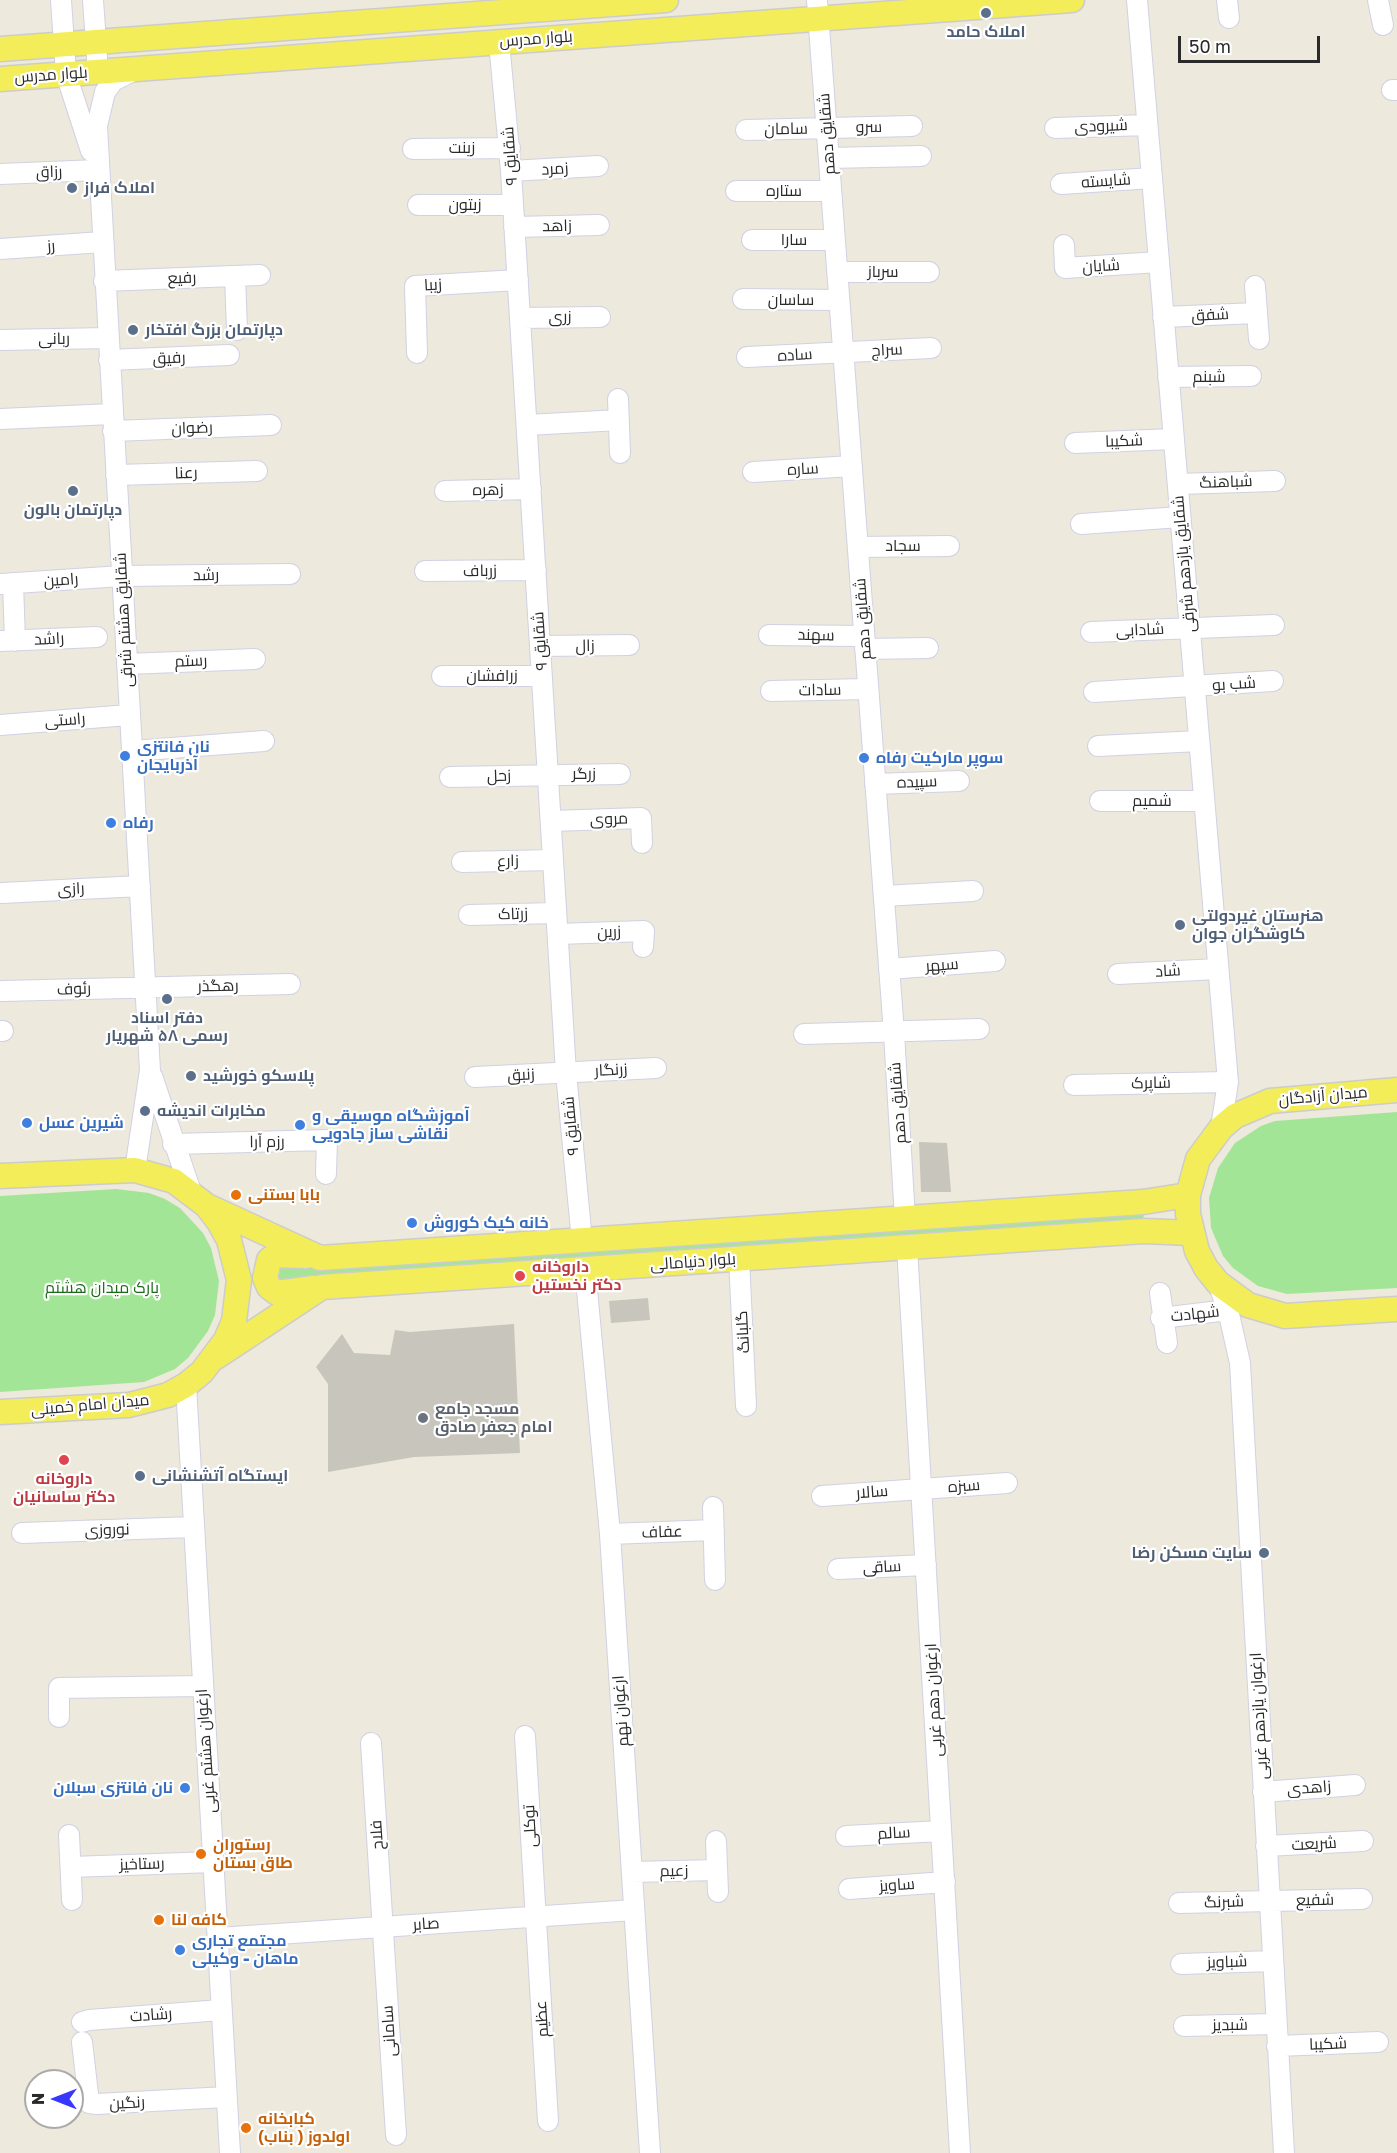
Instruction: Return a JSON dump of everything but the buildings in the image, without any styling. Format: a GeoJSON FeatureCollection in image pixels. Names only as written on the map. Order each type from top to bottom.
{"type":"FeatureCollection","features":[{"type":"Feature","properties":{"kind":"main road","name":"بلوار مدرس"},"geometry":{"type":"LineString","coordinates":[[0,49],[666,0]]}},
{"type":"Feature","properties":{"kind":"main road","name":"بلوار مدرس"},"geometry":{"type":"LineString","coordinates":[[0,79],[499,42],[818,9],[1072,0]]}},
{"type":"Feature","properties":{"kind":"main road","name":"میدان آزادگان"},"geometry":{"type":"LineString","coordinates":[[1397,1090],[1270,1101],[1235,1116],[1221,1128],[1198,1159],[1188,1195],[1191,1233],[1206,1268],[1218,1283],[1248,1305],[1285,1316],[1397,1309]]}},
{"type":"Feature","properties":{"kind":"main road","name":"میدان امام خمینی"},"geometry":{"type":"LineString","coordinates":[[0,1176],[135,1170],[174,1181],[199,1199],[229,1240],[239,1280],[234,1321],[216,1357],[186,1385],[168,1395],[129,1405],[0,1412]]}},
{"type":"Feature","properties":{"kind":"main road","name":"بلوار دنیامالی"},"geometry":{"type":"LineString","coordinates":[[199,1199],[320,1258],[1143,1202],[1188,1195]]}},
{"type":"Feature","properties":{"kind":"main road","name":"بلوار دنیامالی"},"geometry":{"type":"LineString","coordinates":[[216,1357],[322,1287],[1144,1231],[1191,1233]]}},
{"type":"Feature","properties":{"kind":"main road"},"geometry":{"type":"LineString","coordinates":[[320,1258],[285,1253],[276,1255],[265,1269],[264,1278],[269,1287],[277,1293],[287,1294],[322,1287]]}},
{"type":"Feature","properties":{"kind":"street","name":"شقایق هشتم شرقی"},"geometry":{"type":"LineString","coordinates":[[61,0],[66,74],[98,170]]}},
{"type":"Feature","properties":{"kind":"street"},"geometry":{"type":"LineString","coordinates":[[93,0],[98,72]]}},
{"type":"Feature","properties":{"kind":"street","name":"شقایق یازدهم شرقی"},"geometry":{"type":"LineString","coordinates":[[1137,0],[1228,1082],[1221,1128]]}},
{"type":"Feature","properties":{"kind":"street"},"geometry":{"type":"LineString","coordinates":[[1378,0],[1383,25]]}},
{"type":"Feature","properties":{"kind":"street","name":"شقایق دهم"},"geometry":{"type":"LineString","coordinates":[[818,9],[894,1033],[905,1219]]}},
{"type":"Feature","properties":{"kind":"street","name":"شقایق ۹"},"geometry":{"type":"LineString","coordinates":[[499,42],[510,148],[566,1073],[582,1241]]}},
{"type":"Feature","properties":{"kind":"street","name":"شقایق هشتم شرقی"},"geometry":{"type":"LineString","coordinates":[[135,1170],[150,1070],[97,126],[105,92],[113,81],[138,69]]}},
{"type":"Feature","properties":{"kind":"street","name":"شیرودی"},"geometry":{"type":"LineString","coordinates":[[1055,128],[1147,125]]}},
{"type":"Feature","properties":{"kind":"street","name":"سرو"},"geometry":{"type":"LineString","coordinates":[[826,128],[912,126]]}},
{"type":"Feature","properties":{"kind":"street","name":"سامان"},"geometry":{"type":"LineString","coordinates":[[746,130],[826,128]]}},
{"type":"Feature","properties":{"kind":"street","name":"زینت"},"geometry":{"type":"LineString","coordinates":[[413,149],[510,148]]}},
{"type":"Feature","properties":{"kind":"street"},"geometry":{"type":"LineString","coordinates":[[829,158],[921,156]]}},
{"type":"Feature","properties":{"kind":"street","name":"زمرد"},"geometry":{"type":"LineString","coordinates":[[511,171],[598,166]]}},
{"type":"Feature","properties":{"kind":"street","name":"رزاق"},"geometry":{"type":"LineString","coordinates":[[0,174],[98,170]]}},
{"type":"Feature","properties":{"kind":"street","name":"شایسته"},"geometry":{"type":"LineString","coordinates":[[1061,184],[1152,178]]}},
{"type":"Feature","properties":{"kind":"street","name":"ستاره"},"geometry":{"type":"LineString","coordinates":[[736,191],[831,191]]}},
{"type":"Feature","properties":{"kind":"street","name":"زیتون"},"geometry":{"type":"LineString","coordinates":[[417,205],[513,205]]}},
{"type":"Feature","properties":{"kind":"street","name":"زاهد"},"geometry":{"type":"LineString","coordinates":[[514,227],[599,225]]}},
{"type":"Feature","properties":{"kind":"street","name":"سارا"},"geometry":{"type":"LineString","coordinates":[[753,240],[835,240]]}},
{"type":"Feature","properties":{"kind":"street","name":"رز"},"geometry":{"type":"LineString","coordinates":[[0,249],[102,242]]}},
{"type":"Feature","properties":{"kind":"street","name":"شایان"},"geometry":{"type":"LineString","coordinates":[[1064,245],[1065,268],[1159,262]]}},
{"type":"Feature","properties":{"kind":"street","name":"سرباز"},"geometry":{"type":"LineString","coordinates":[[837,272],[929,272]]}},
{"type":"Feature","properties":{"kind":"street","name":"رفیع"},"geometry":{"type":"LineString","coordinates":[[104,281],[260,275]]}},
{"type":"Feature","properties":{"kind":"street"},"geometry":{"type":"LineString","coordinates":[[235,276],[237,330]]}},
{"type":"Feature","properties":{"kind":"street","name":"زیبا"},"geometry":{"type":"LineString","coordinates":[[417,353],[415,286],[518,280]]}},
{"type":"Feature","properties":{"kind":"street"},"geometry":{"type":"LineString","coordinates":[[1255,286],[1259,339]]}},
{"type":"Feature","properties":{"kind":"street","name":"ساسان"},"geometry":{"type":"LineString","coordinates":[[743,299],[839,300]]}},
{"type":"Feature","properties":{"kind":"street","name":"شفق"},"geometry":{"type":"LineString","coordinates":[[1163,317],[1257,313]]}},
{"type":"Feature","properties":{"kind":"street","name":"زری"},"geometry":{"type":"LineString","coordinates":[[520,318],[600,317]]}},
{"type":"Feature","properties":{"kind":"street","name":"ربانی"},"geometry":{"type":"LineString","coordinates":[[0,340],[108,338]]}},
{"type":"Feature","properties":{"kind":"street","name":"سراج"},"geometry":{"type":"LineString","coordinates":[[843,352],[931,348]]}},
{"type":"Feature","properties":{"kind":"street","name":"ساده"},"geometry":{"type":"LineString","coordinates":[[747,357],[843,352]]}},
{"type":"Feature","properties":{"kind":"street","name":"رفیق"},"geometry":{"type":"LineString","coordinates":[[109,360],[229,356]]}},
{"type":"Feature","properties":{"kind":"street","name":"شبنم"},"geometry":{"type":"LineString","coordinates":[[1168,377],[1251,376]]}},
{"type":"Feature","properties":{"kind":"street"},"geometry":{"type":"LineString","coordinates":[[618,399],[620,453]]}},
{"type":"Feature","properties":{"kind":"street","name":"رضوان"},"geometry":{"type":"LineString","coordinates":[[0,419],[271,425]]}},
{"type":"Feature","properties":{"kind":"street"},"geometry":{"type":"LineString","coordinates":[[527,424],[619,420]]}},
{"type":"Feature","properties":{"kind":"street","name":"شکیبا"},"geometry":{"type":"LineString","coordinates":[[1075,443],[1174,439]]}},
{"type":"Feature","properties":{"kind":"street","name":"ساره"},"geometry":{"type":"LineString","coordinates":[[753,472],[852,466]]}},
{"type":"Feature","properties":{"kind":"street","name":"رعنا"},"geometry":{"type":"LineString","coordinates":[[116,475],[257,471]]}},
{"type":"Feature","properties":{"kind":"street","name":"شباهنگ"},"geometry":{"type":"LineString","coordinates":[[1178,484],[1275,481]]}},
{"type":"Feature","properties":{"kind":"street","name":"زهره"},"geometry":{"type":"LineString","coordinates":[[445,491],[531,489]]}},
{"type":"Feature","properties":{"kind":"street"},"geometry":{"type":"LineString","coordinates":[[1081,524],[1180,517]]}},
{"type":"Feature","properties":{"kind":"street","name":"سجاد"},"geometry":{"type":"LineString","coordinates":[[858,547],[949,546]]}},
{"type":"Feature","properties":{"kind":"street","name":"زرباف"},"geometry":{"type":"LineString","coordinates":[[425,571],[536,570]]}},
{"type":"Feature","properties":{"kind":"street","name":"رشد"},"geometry":{"type":"LineString","coordinates":[[122,576],[290,574]]}},
{"type":"Feature","properties":{"kind":"street","name":"رامین"},"geometry":{"type":"LineString","coordinates":[[6,583],[122,576]]}},
{"type":"Feature","properties":{"kind":"street"},"geometry":{"type":"LineString","coordinates":[[6,583],[7,641]]}},
{"type":"Feature","properties":{"kind":"street","name":"شادابی"},"geometry":{"type":"LineString","coordinates":[[1091,632],[1274,625]]}},
{"type":"Feature","properties":{"kind":"street","name":"سهند"},"geometry":{"type":"LineString","coordinates":[[769,635],[928,648]]}},
{"type":"Feature","properties":{"kind":"street","name":"راشد"},"geometry":{"type":"LineString","coordinates":[[7,641],[97,637]]}},
{"type":"Feature","properties":{"kind":"street","name":"زال"},"geometry":{"type":"LineString","coordinates":[[541,646],[629,645]]}},
{"type":"Feature","properties":{"kind":"street","name":"رستم"},"geometry":{"type":"LineString","coordinates":[[127,664],[255,658]]}},
{"type":"Feature","properties":{"kind":"street","name":"زرافشان"},"geometry":{"type":"LineString","coordinates":[[442,676],[542,675]]}},
{"type":"Feature","properties":{"kind":"street","name":"شب بو"},"geometry":{"type":"LineString","coordinates":[[1094,692],[1273,681]]}},
{"type":"Feature","properties":{"kind":"street","name":"سادات"},"geometry":{"type":"LineString","coordinates":[[771,691],[868,689]]}},
{"type":"Feature","properties":{"kind":"street","name":"راستی"},"geometry":{"type":"LineString","coordinates":[[0,724],[129,715]]}},
{"type":"Feature","properties":{"kind":"street"},"geometry":{"type":"LineString","coordinates":[[132,750],[264,741]]}},
{"type":"Feature","properties":{"kind":"street"},"geometry":{"type":"LineString","coordinates":[[1098,746],[1199,741]]}},
{"type":"Feature","properties":{"kind":"street","name":"زرگر"},"geometry":{"type":"LineString","coordinates":[[548,774],[620,774]]}},
{"type":"Feature","properties":{"kind":"street","name":"زحل"},"geometry":{"type":"LineString","coordinates":[[450,777],[548,774]]}},
{"type":"Feature","properties":{"kind":"street","name":"سپیده"},"geometry":{"type":"LineString","coordinates":[[875,784],[959,781]]}},
{"type":"Feature","properties":{"kind":"street","name":"شمیم"},"geometry":{"type":"LineString","coordinates":[[1100,801],[1204,801]]}},
{"type":"Feature","properties":{"kind":"street","name":"مروی"},"geometry":{"type":"LineString","coordinates":[[551,821],[641,818],[642,843]]}},
{"type":"Feature","properties":{"kind":"street","name":"زارع"},"geometry":{"type":"LineString","coordinates":[[462,862],[553,860]]}},
{"type":"Feature","properties":{"kind":"street","name":"رازی"},"geometry":{"type":"LineString","coordinates":[[2,893],[140,886]]}},
{"type":"Feature","properties":{"kind":"street"},"geometry":{"type":"LineString","coordinates":[[884,896],[973,891]]}},
{"type":"Feature","properties":{"kind":"street","name":"زرتاک"},"geometry":{"type":"LineString","coordinates":[[469,915],[556,913]]}},
{"type":"Feature","properties":{"kind":"street","name":"زرین"},"geometry":{"type":"LineString","coordinates":[[558,934],[644,931],[643,946]]}},
{"type":"Feature","properties":{"kind":"street","name":"سپهر"},"geometry":{"type":"LineString","coordinates":[[889,969],[995,962]]}},
{"type":"Feature","properties":{"kind":"street","name":"شاد"},"geometry":{"type":"LineString","coordinates":[[1118,974],[1218,969]]}},
{"type":"Feature","properties":{"kind":"street","name":"رهگذر"},"geometry":{"type":"LineString","coordinates":[[145,987],[290,984]]}},
{"type":"Feature","properties":{"kind":"street","name":"رئوف"},"geometry":{"type":"LineString","coordinates":[[2,991],[145,987]]}},
{"type":"Feature","properties":{"kind":"street"},"geometry":{"type":"LineString","coordinates":[[804,1034],[979,1029]]}},
{"type":"Feature","properties":{"kind":"street","name":"زرنگار"},"geometry":{"type":"LineString","coordinates":[[566,1073],[656,1068]]}},
{"type":"Feature","properties":{"kind":"street","name":"شقایق هشتم شرقی"},"geometry":{"type":"LineString","coordinates":[[150,1070],[173,1144],[199,1199]]}},
{"type":"Feature","properties":{"kind":"street","name":"زنبق"},"geometry":{"type":"LineString","coordinates":[[476,1077],[566,1073]]}},
{"type":"Feature","properties":{"kind":"street","name":"شاپرک"},"geometry":{"type":"LineString","coordinates":[[1074,1085],[1228,1082]]}},
{"type":"Feature","properties":{"kind":"street","name":"رزم آرا"},"geometry":{"type":"LineString","coordinates":[[173,1144],[327,1140],[326,1174]]}},
{"type":"Feature","properties":{"kind":"street","name":"ارغوان دهم غربی"},"geometry":{"type":"LineString","coordinates":[[907,1247],[960,2153]]}},
{"type":"Feature","properties":{"kind":"street","name":"گلبانگ"},"geometry":{"type":"LineString","coordinates":[[739,1258],[746,1406]]}},
{"type":"Feature","properties":{"kind":"street","name":"ارغوان نهم"},"geometry":{"type":"LineString","coordinates":[[585,1269],[610,1534],[650,2153]]}},
{"type":"Feature","properties":{"kind":"street","name":"ارغوان یازدهم غربی"},"geometry":{"type":"LineString","coordinates":[[1218,1283],[1228,1310],[1240,1363],[1284,2153]]}},
{"type":"Feature","properties":{"kind":"street"},"geometry":{"type":"LineString","coordinates":[[1160,1293],[1161,1318],[1167,1343]]}},
{"type":"Feature","properties":{"kind":"street","name":"شهادت"},"geometry":{"type":"LineString","coordinates":[[1161,1318],[1228,1310]]}},
{"type":"Feature","properties":{"kind":"street","name":"ارغوان هشتم غربی"},"geometry":{"type":"LineString","coordinates":[[186,1385],[230,2153]]}},
{"type":"Feature","properties":{"kind":"street","name":"سبزه"},"geometry":{"type":"LineString","coordinates":[[922,1489],[1007,1483]]}},
{"type":"Feature","properties":{"kind":"street","name":"سالار"},"geometry":{"type":"LineString","coordinates":[[822,1496],[922,1489]]}},
{"type":"Feature","properties":{"kind":"street"},"geometry":{"type":"LineString","coordinates":[[713,1507],[715,1580]]}},
{"type":"Feature","properties":{"kind":"street","name":"نوروزی"},"geometry":{"type":"LineString","coordinates":[[22,1533],[193,1527]]}},
{"type":"Feature","properties":{"kind":"street","name":"عفاف"},"geometry":{"type":"LineString","coordinates":[[610,1534],[714,1530]]}},
{"type":"Feature","properties":{"kind":"street","name":"ساقی"},"geometry":{"type":"LineString","coordinates":[[838,1569],[926,1565]]}},
{"type":"Feature","properties":{"kind":"street"},"geometry":{"type":"LineString","coordinates":[[59,1717],[59,1688],[202,1686]]}},
{"type":"Feature","properties":{"kind":"street","name":"توکلی"},"geometry":{"type":"LineString","coordinates":[[525,1736],[536,1917]]}},
{"type":"Feature","properties":{"kind":"street","name":"فلاح"},"geometry":{"type":"LineString","coordinates":[[371,1743],[383,1927]]}},
{"type":"Feature","properties":{"kind":"street","name":"زاهدی"},"geometry":{"type":"LineString","coordinates":[[1263,1792],[1355,1785]]}},
{"type":"Feature","properties":{"kind":"street","name":"سالم"},"geometry":{"type":"LineString","coordinates":[[846,1836],[941,1831]]}},
{"type":"Feature","properties":{"kind":"street"},"geometry":{"type":"LineString","coordinates":[[69,1835],[72,1900]]}},
{"type":"Feature","properties":{"kind":"street"},"geometry":{"type":"LineString","coordinates":[[716,1841],[718,1892]]}},
{"type":"Feature","properties":{"kind":"street","name":"شریعت"},"geometry":{"type":"LineString","coordinates":[[1266,1846],[1363,1841]]}},
{"type":"Feature","properties":{"kind":"street","name":"رستاخیز"},"geometry":{"type":"LineString","coordinates":[[71,1867],[213,1862]]}},
{"type":"Feature","properties":{"kind":"street","name":"زعیم"},"geometry":{"type":"LineString","coordinates":[[632,1872],[717,1870]]}},
{"type":"Feature","properties":{"kind":"street","name":"ساویز"},"geometry":{"type":"LineString","coordinates":[[849,1888],[945,1882]]}},
{"type":"Feature","properties":{"kind":"street","name":"شفیع"},"geometry":{"type":"LineString","coordinates":[[1269,1901],[1362,1899]]}},
{"type":"Feature","properties":{"kind":"street","name":"شبرنگ"},"geometry":{"type":"LineString","coordinates":[[1179,1904],[1269,1901]]}},
{"type":"Feature","properties":{"kind":"street","name":"صابر"},"geometry":{"type":"LineString","coordinates":[[218,1938],[634,1910]]}},
{"type":"Feature","properties":{"kind":"street","name":"عظیم"},"geometry":{"type":"LineString","coordinates":[[536,1917],[549,2121]]}},
{"type":"Feature","properties":{"kind":"street","name":"سامانی"},"geometry":{"type":"LineString","coordinates":[[383,1927],[396,2135]]}},
{"type":"Feature","properties":{"kind":"street","name":"شباویز"},"geometry":{"type":"LineString","coordinates":[[1181,1964],[1272,1961]]}},
{"type":"Feature","properties":{"kind":"street","name":"رشادت"},"geometry":{"type":"LineString","coordinates":[[82,2022],[221,2010]]}},
{"type":"Feature","properties":{"kind":"street","name":"شبدیز"},"geometry":{"type":"LineString","coordinates":[[1184,2026],[1276,2024]]}},
{"type":"Feature","properties":{"kind":"street","name":"رنگین"},"geometry":{"type":"LineString","coordinates":[[82,2042],[89,2103],[226,2097]]}},
{"type":"Feature","properties":{"kind":"street","name":"شکیبا"},"geometry":{"type":"LineString","coordinates":[[1277,2046],[1378,2042]]}},
{"type":"Feature","properties":{"kind":"green space"},"geometry":{"type":"Polygon","coordinates":[[[1397,1112],[1397,1288],[1287,1294],[1258,1286],[1233,1268],[1223,1256],[1211,1228],[1209,1198],[1218,1168],[1235,1143],[1261,1126],[1275,1121],[1397,1112]]]}},
{"type":"Feature","properties":{"kind":"green space","name":"پارک میدان هشتم"},"geometry":{"type":"Polygon","coordinates":[[[116,1189],[149,1193],[165,1199],[180,1208],[203,1233],[211,1248],[219,1281],[215,1315],[208,1331],[188,1358],[175,1369],[144,1382],[0,1392],[0,1196],[116,1189]]]}},
{"type":"Feature","properties":{"kind":"green space"},"geometry":{"type":"Polygon","coordinates":[[[1143,1212],[1144,1221],[286,1284],[277,1280],[277,1267],[285,1263],[321,1268],[1143,1212]]]}},
{"type":"Feature","properties":{"kind":"place","name":"املاک حامد"},"geometry":{"type":"Point","coordinates":[986,13]}},
{"type":"Feature","properties":{"kind":"place","name":"املاک فراز"},"geometry":{"type":"Point","coordinates":[72,188]}},
{"type":"Feature","properties":{"kind":"place","name":"دپارتمان بزرگ افتخار"},"geometry":{"type":"Point","coordinates":[133,330]}},
{"type":"Feature","properties":{"kind":"place","name":"دپارتمان بالون"},"geometry":{"type":"Point","coordinates":[73,491]}},
{"type":"Feature","properties":{"kind":"place","name":"نان فانتزی آذربایجان"},"geometry":{"type":"Point","coordinates":[125,756]}},
{"type":"Feature","properties":{"kind":"place","name":"سوپر مارکیت رفاه"},"geometry":{"type":"Point","coordinates":[864,758]}},
{"type":"Feature","properties":{"kind":"place","name":"رفاه"},"geometry":{"type":"Point","coordinates":[111,823]}},
{"type":"Feature","properties":{"kind":"place","name":"هنرستان غیردولتی کاوشگران جوان"},"geometry":{"type":"Point","coordinates":[1180,925]}},
{"type":"Feature","properties":{"kind":"place","name":"دفتر اسناد رسمی ۵۸ شهریار"},"geometry":{"type":"Point","coordinates":[167,999]}},
{"type":"Feature","properties":{"kind":"place","name":"پلاسکو خورشید"},"geometry":{"type":"Point","coordinates":[191,1076]}},
{"type":"Feature","properties":{"kind":"place","name":"مخابرات اندیشه"},"geometry":{"type":"Point","coordinates":[145,1111]}},
{"type":"Feature","properties":{"kind":"place","name":"شیرین عسل"},"geometry":{"type":"Point","coordinates":[27,1123]}},
{"type":"Feature","properties":{"kind":"place","name":"آموزشگاه موسیقی و نقاشی ساز جادویی"},"geometry":{"type":"Point","coordinates":[300,1125]}},
{"type":"Feature","properties":{"kind":"place","name":"بابا بستنی"},"geometry":{"type":"Point","coordinates":[236,1195]}},
{"type":"Feature","properties":{"kind":"place","name":"خانه کیک کوروش"},"geometry":{"type":"Point","coordinates":[412,1223]}},
{"type":"Feature","properties":{"kind":"place","name":"داروخانه دکتر نخستین"},"geometry":{"type":"Point","coordinates":[520,1276]}},
{"type":"Feature","properties":{"kind":"place","name":"مسجد جامع امام جعفر صادق"},"geometry":{"type":"Point","coordinates":[423,1418]}},
{"type":"Feature","properties":{"kind":"place","name":"داروخانه دکتر ساسانیان"},"geometry":{"type":"Point","coordinates":[64,1460]}},
{"type":"Feature","properties":{"kind":"place","name":"ایستگاه آتشنشانی"},"geometry":{"type":"Point","coordinates":[140,1476]}},
{"type":"Feature","properties":{"kind":"place","name":"سایت مسکن رضا"},"geometry":{"type":"Point","coordinates":[1264,1553]}},
{"type":"Feature","properties":{"kind":"place","name":"نان فانتزی سبلان"},"geometry":{"type":"Point","coordinates":[185,1788]}},
{"type":"Feature","properties":{"kind":"place","name":"رستوران طاق بستان"},"geometry":{"type":"Point","coordinates":[201,1854]}},
{"type":"Feature","properties":{"kind":"place","name":"کافه لنا"},"geometry":{"type":"Point","coordinates":[159,1920]}},
{"type":"Feature","properties":{"kind":"place","name":"مجتمع تجاری ماهان - وکیلی"},"geometry":{"type":"Point","coordinates":[180,1950]}},
{"type":"Feature","properties":{"kind":"place","name":"کبابخانه اولدوز ( بناب)"},"geometry":{"type":"Point","coordinates":[246,2128]}}]}
